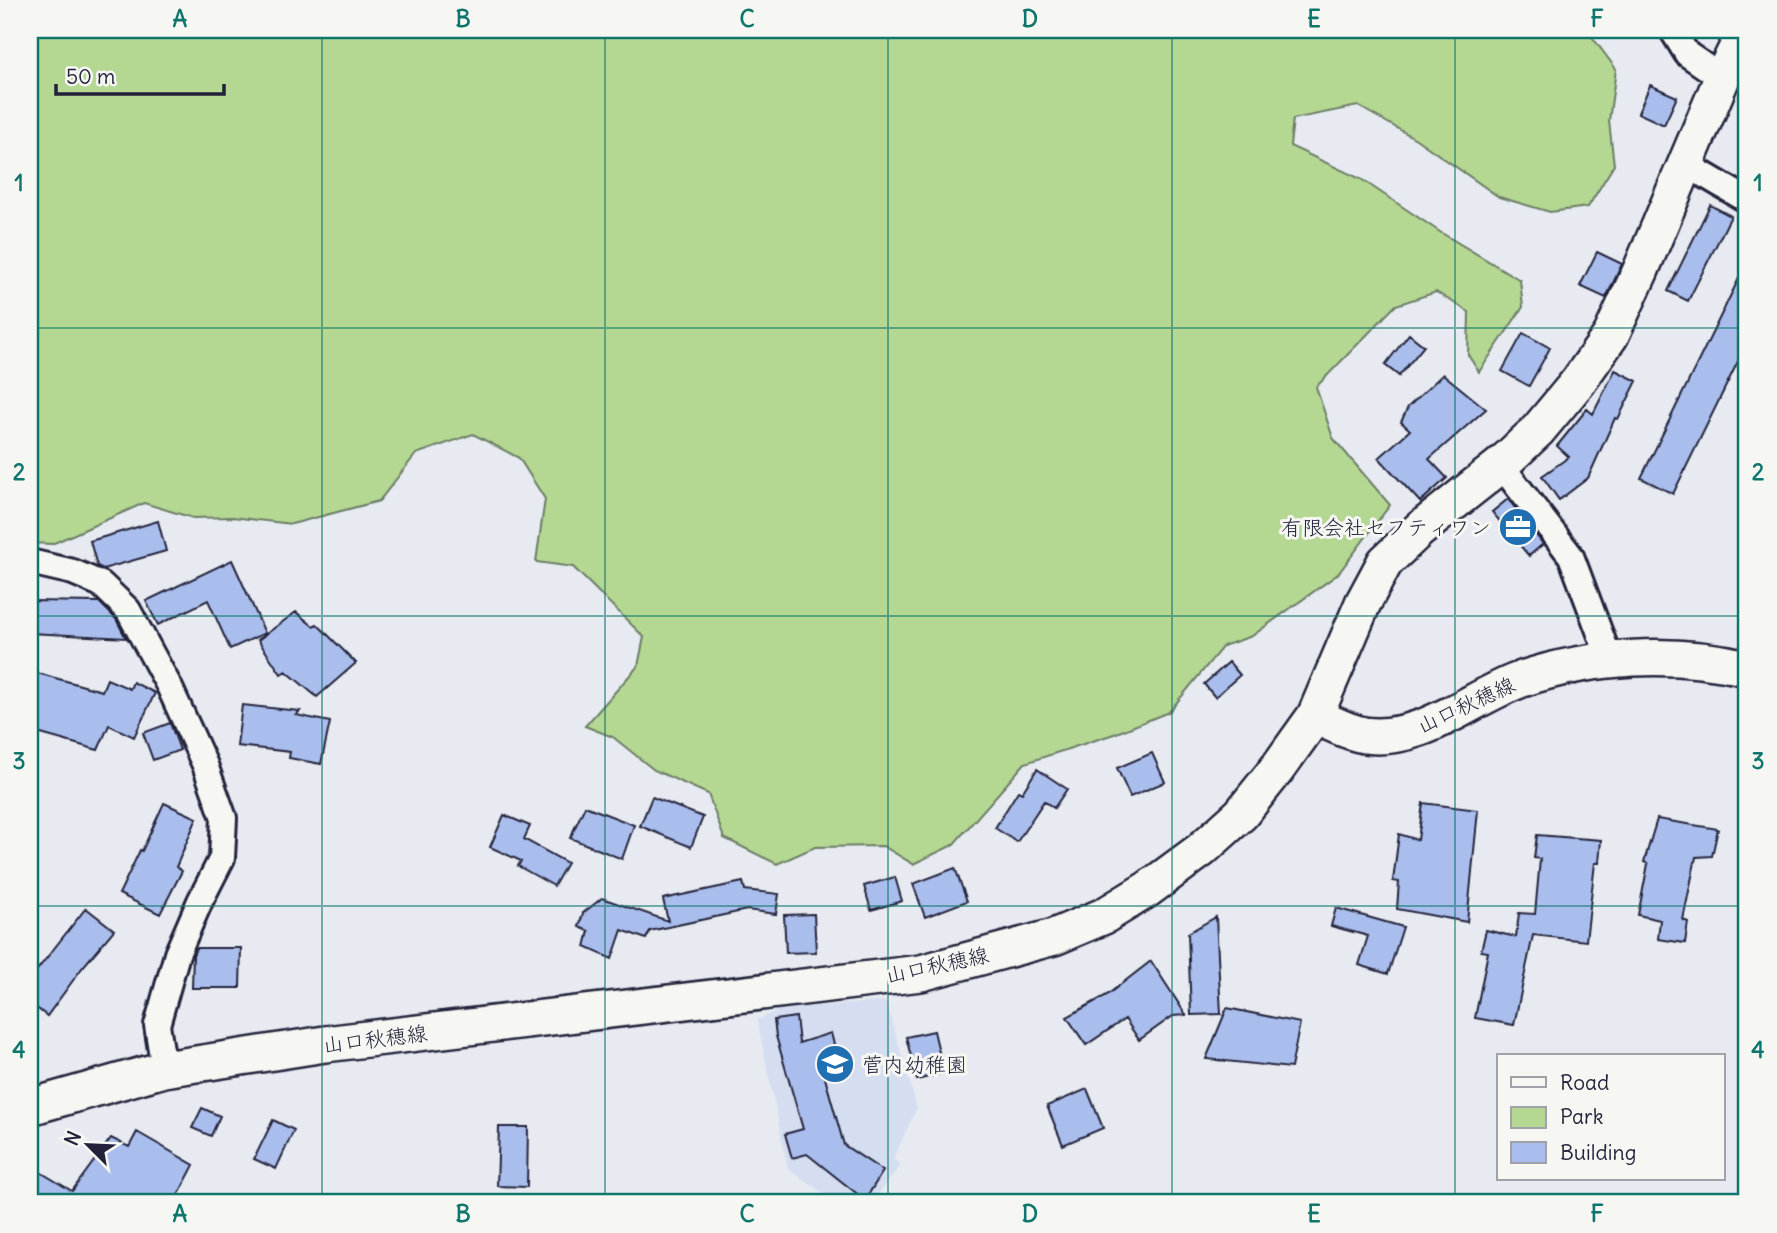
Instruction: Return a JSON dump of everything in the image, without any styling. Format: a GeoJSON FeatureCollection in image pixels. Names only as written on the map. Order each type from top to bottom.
{"type":"FeatureCollection","features":[{"type":"Feature","properties":{"kind":"main road"},"geometry":{"type":"LineString","coordinates":[[1315,716],[1363,603],[1385,562],[1538,430],[1578,382],[1611,335],[1684,163],[1746,30]]}},
{"type":"Feature","properties":{"kind":"main road","name":"山口秋穂線"},"geometry":{"type":"LineString","coordinates":[[30,1107],[164,1069],[325,1044],[921,973],[1054,937],[1104,916],[1148,889],[1201,850],[1241,814],[1315,716],[1363,734],[1394,736],[1427,727],[1479,697],[1522,679],[1560,669],[1610,660],[1650,657],[1688,659],[1747,668]]}},
{"type":"Feature","properties":{"kind":"street"},"geometry":{"type":"LineString","coordinates":[[1672,30],[1687,54],[1722,78]]}},
{"type":"Feature","properties":{"kind":"street"},"geometry":{"type":"LineString","coordinates":[[1684,163],[1747,200]]}},
{"type":"Feature","properties":{"kind":"street"},"geometry":{"type":"LineString","coordinates":[[1500,465],[1571,556],[1610,660]]}},
{"type":"Feature","properties":{"kind":"street"},"geometry":{"type":"LineString","coordinates":[[30,562],[73,572],[101,584],[128,610],[169,686],[205,765],[224,818],[222,858],[177,954],[157,1026],[164,1069]]}},
{"type":"Feature","properties":{"kind":"shaded area","name":"菅内幼稚園"},"geometry":{"type":"Polygon","coordinates":[[[886,1001],[917,1108],[893,1159],[901,1165],[872,1203],[838,1203],[788,1169],[757,1020],[781,1009],[886,1001]]]}},
{"type":"Feature","properties":{"kind":"green space"},"geometry":{"type":"Polygon","coordinates":[[[30,30],[1587,30],[1616,69],[1609,121],[1614,165],[1588,207],[1550,212],[1499,197],[1416,139],[1358,106],[1293,119],[1290,146],[1361,179],[1440,232],[1520,280],[1523,307],[1479,372],[1468,355],[1469,312],[1436,292],[1396,305],[1316,387],[1333,438],[1390,505],[1338,574],[1252,636],[1223,646],[1169,712],[1114,734],[1025,763],[953,845],[913,864],[883,846],[815,847],[777,864],[724,838],[708,794],[654,770],[613,737],[585,726],[638,666],[644,637],[573,567],[536,562],[545,499],[519,458],[473,434],[416,454],[379,501],[292,524],[232,517],[193,518],[144,503],[52,544],[30,543],[30,30]]]}},
{"type":"Feature","properties":{"kind":"building"},"geometry":{"type":"Polygon","coordinates":[[[1650,85],[1677,97],[1664,125],[1638,113],[1650,85]]]}},
{"type":"Feature","properties":{"kind":"building"},"geometry":{"type":"Polygon","coordinates":[[[1710,205],[1731,216],[1688,301],[1668,291],[1710,205]]]}},
{"type":"Feature","properties":{"kind":"building"},"geometry":{"type":"Polygon","coordinates":[[[1597,252],[1622,264],[1606,298],[1580,286],[1597,252]]]}},
{"type":"Feature","properties":{"kind":"building"},"geometry":{"type":"Polygon","coordinates":[[[1747,262],[1747,343],[1673,494],[1641,478],[1747,262]]]}},
{"type":"Feature","properties":{"kind":"building"},"geometry":{"type":"Polygon","coordinates":[[[1523,333],[1550,348],[1529,386],[1502,371],[1523,333]]]}},
{"type":"Feature","properties":{"kind":"building"},"geometry":{"type":"Polygon","coordinates":[[[1409,334],[1424,346],[1399,376],[1385,365],[1409,334]]]}},
{"type":"Feature","properties":{"kind":"building"},"geometry":{"type":"Polygon","coordinates":[[[1615,370],[1637,381],[1618,419],[1615,418],[1588,478],[1559,500],[1542,476],[1569,457],[1557,446],[1587,409],[1593,414],[1615,370]]]}},
{"type":"Feature","properties":{"kind":"building"},"geometry":{"type":"Polygon","coordinates":[[[1443,374],[1486,409],[1429,459],[1447,478],[1420,502],[1379,458],[1410,430],[1401,422],[1408,407],[1443,374]]]}},
{"type":"Feature","properties":{"kind":"building"},"geometry":{"type":"Polygon","coordinates":[[[1508,499],[1543,544],[1529,556],[1492,512],[1508,499]]]}},
{"type":"Feature","properties":{"kind":"building"},"geometry":{"type":"Polygon","coordinates":[[[158,521],[166,551],[103,569],[97,566],[90,541],[158,521]]]}},
{"type":"Feature","properties":{"kind":"building"},"geometry":{"type":"Polygon","coordinates":[[[232,560],[265,633],[230,649],[208,600],[158,625],[146,601],[232,560]]]}},
{"type":"Feature","properties":{"kind":"building"},"geometry":{"type":"Polygon","coordinates":[[[30,601],[99,602],[116,619],[126,638],[30,633],[30,601]]]}},
{"type":"Feature","properties":{"kind":"building"},"geometry":{"type":"Polygon","coordinates":[[[296,612],[313,626],[317,624],[356,663],[317,697],[286,671],[281,674],[258,640],[296,612]]]}},
{"type":"Feature","properties":{"kind":"building"},"geometry":{"type":"Polygon","coordinates":[[[1229,662],[1240,675],[1215,697],[1204,684],[1229,662]]]}},
{"type":"Feature","properties":{"kind":"building"},"geometry":{"type":"Polygon","coordinates":[[[30,671],[102,691],[107,679],[130,689],[133,682],[155,693],[134,737],[109,725],[98,750],[30,731],[30,671]]]}},
{"type":"Feature","properties":{"kind":"building"},"geometry":{"type":"Polygon","coordinates":[[[242,705],[300,711],[296,715],[330,722],[321,764],[289,758],[290,752],[237,746],[242,705]]]}},
{"type":"Feature","properties":{"kind":"building"},"geometry":{"type":"Polygon","coordinates":[[[170,723],[180,750],[153,760],[143,733],[170,723]]]}},
{"type":"Feature","properties":{"kind":"building"},"geometry":{"type":"Polygon","coordinates":[[[1152,753],[1165,782],[1130,797],[1117,768],[1152,753]]]}},
{"type":"Feature","properties":{"kind":"building"},"geometry":{"type":"Polygon","coordinates":[[[1037,769],[1067,789],[1054,808],[1044,801],[1017,842],[995,828],[1018,791],[1022,793],[1037,769]]]}},
{"type":"Feature","properties":{"kind":"building"},"geometry":{"type":"Polygon","coordinates":[[[652,797],[703,817],[691,847],[640,826],[652,797]]]}},
{"type":"Feature","properties":{"kind":"building"},"geometry":{"type":"Polygon","coordinates":[[[164,803],[197,818],[176,867],[182,871],[160,914],[119,894],[164,803]]]}},
{"type":"Feature","properties":{"kind":"building"},"geometry":{"type":"Polygon","coordinates":[[[1423,803],[1478,810],[1467,922],[1397,909],[1399,882],[1393,881],[1399,834],[1418,840],[1423,803]]]}},
{"type":"Feature","properties":{"kind":"building"},"geometry":{"type":"Polygon","coordinates":[[[585,806],[634,825],[622,859],[570,838],[585,806]]]}},
{"type":"Feature","properties":{"kind":"building"},"geometry":{"type":"Polygon","coordinates":[[[504,815],[530,826],[524,839],[567,863],[554,886],[518,866],[521,861],[490,847],[504,815]]]}},
{"type":"Feature","properties":{"kind":"building"},"geometry":{"type":"Polygon","coordinates":[[[1657,819],[1718,829],[1712,856],[1696,857],[1683,920],[1688,922],[1685,943],[1658,939],[1660,920],[1638,915],[1648,864],[1644,862],[1657,819]]]}},
{"type":"Feature","properties":{"kind":"building"},"geometry":{"type":"Polygon","coordinates":[[[1537,835],[1601,840],[1599,863],[1595,863],[1586,941],[1533,935],[1514,1025],[1475,1018],[1488,952],[1481,951],[1486,930],[1516,937],[1519,913],[1535,914],[1540,859],[1534,858],[1537,835]]]}},
{"type":"Feature","properties":{"kind":"building"},"geometry":{"type":"Polygon","coordinates":[[[955,868],[967,901],[925,917],[913,884],[955,868]]]}},
{"type":"Feature","properties":{"kind":"building"},"geometry":{"type":"Polygon","coordinates":[[[895,877],[902,901],[871,910],[864,886],[895,877]]]}},
{"type":"Feature","properties":{"kind":"building"},"geometry":{"type":"Polygon","coordinates":[[[743,882],[745,890],[779,894],[776,914],[747,910],[650,931],[646,939],[622,930],[612,959],[585,947],[589,931],[579,927],[583,913],[602,898],[668,921],[663,899],[743,882]]]}},
{"type":"Feature","properties":{"kind":"building"},"geometry":{"type":"Polygon","coordinates":[[[86,908],[114,930],[47,1016],[30,1003],[30,979],[86,908]]]}},
{"type":"Feature","properties":{"kind":"building"},"geometry":{"type":"Polygon","coordinates":[[[1336,908],[1403,927],[1388,974],[1359,965],[1368,936],[1331,926],[1336,908]]]}},
{"type":"Feature","properties":{"kind":"building"},"geometry":{"type":"Polygon","coordinates":[[[814,914],[816,952],[786,953],[784,915],[814,914]]]}},
{"type":"Feature","properties":{"kind":"building"},"geometry":{"type":"Polygon","coordinates":[[[1216,917],[1221,1014],[1191,1015],[1188,933],[1216,917]]]}},
{"type":"Feature","properties":{"kind":"building"},"geometry":{"type":"Polygon","coordinates":[[[196,948],[241,948],[240,988],[192,988],[193,955],[196,948]]]}},
{"type":"Feature","properties":{"kind":"building"},"geometry":{"type":"Polygon","coordinates":[[[1151,961],[1186,1015],[1173,1016],[1139,1040],[1125,1019],[1086,1045],[1067,1017],[1107,995],[1151,961]]]}},
{"type":"Feature","properties":{"kind":"building"},"geometry":{"type":"Polygon","coordinates":[[[1227,1008],[1300,1023],[1291,1068],[1206,1059],[1227,1008]]]}},
{"type":"Feature","properties":{"kind":"building"},"geometry":{"type":"Polygon","coordinates":[[[796,1017],[799,1043],[831,1033],[841,1072],[825,1078],[844,1145],[883,1171],[865,1200],[807,1154],[792,1158],[785,1134],[803,1129],[776,1036],[774,1020],[796,1017]]]}},
{"type":"Feature","properties":{"kind":"building"},"geometry":{"type":"Polygon","coordinates":[[[934,1031],[944,1073],[917,1080],[906,1037],[934,1031]]]}},
{"type":"Feature","properties":{"kind":"building"},"geometry":{"type":"Polygon","coordinates":[[[1087,1089],[1103,1128],[1063,1145],[1047,1106],[1087,1089]]]}},
{"type":"Feature","properties":{"kind":"building"},"geometry":{"type":"Polygon","coordinates":[[[202,1108],[220,1116],[211,1136],[192,1128],[202,1108]]]}},
{"type":"Feature","properties":{"kind":"building"},"geometry":{"type":"Polygon","coordinates":[[[273,1120],[294,1130],[276,1169],[254,1159],[273,1120]]]}},
{"type":"Feature","properties":{"kind":"building"},"geometry":{"type":"Polygon","coordinates":[[[499,1127],[528,1127],[527,1187],[497,1186],[499,1127]]]}},
{"type":"Feature","properties":{"kind":"building"},"geometry":{"type":"Polygon","coordinates":[[[137,1132],[194,1165],[174,1203],[30,1203],[30,1166],[72,1191],[111,1138],[129,1147],[137,1132]]]}},
{"type":"Feature","properties":{"kind":"place","name":"有限会社セフティワン"},"geometry":{"type":"Point","coordinates":[1518,527]}},
{"type":"Feature","properties":{"kind":"place","name":"菅内幼稚園"},"geometry":{"type":"Point","coordinates":[835,1064]}}]}
